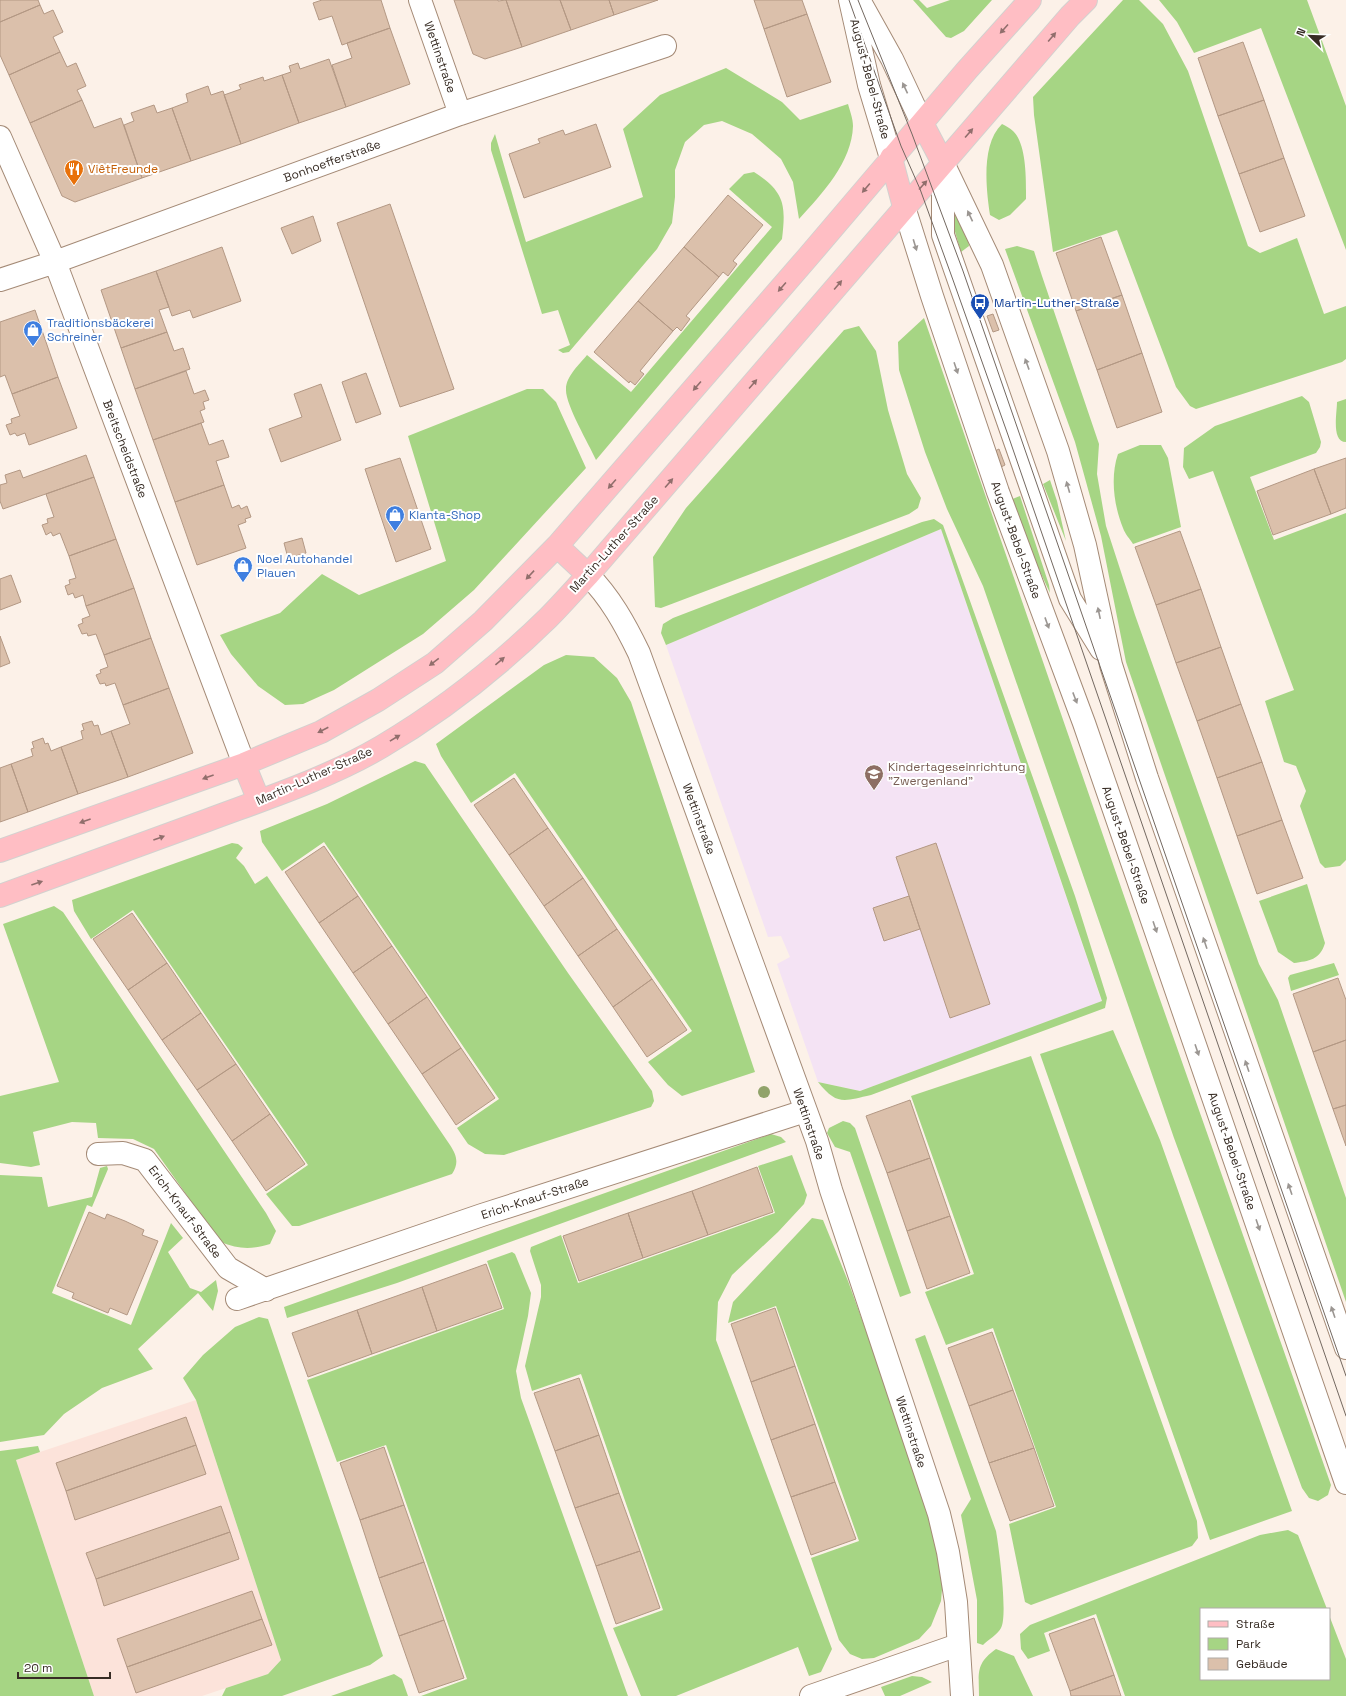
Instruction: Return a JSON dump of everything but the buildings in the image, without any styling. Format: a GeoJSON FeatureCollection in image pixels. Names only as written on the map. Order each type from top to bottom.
{"type":"FeatureCollection","features":[{"type":"Feature","properties":{"kind":"main road"},"geometry":{"type":"LineString","coordinates":[[0,851],[244,764],[321,732],[378,700],[435,662],[483,622],[557,546],[802,264],[891,158],[1030,0]]}},
{"type":"Feature","properties":{"kind":"main road","name":"Martin-Luther-Straße"},"geometry":{"type":"LineString","coordinates":[[0,896],[259,801],[326,774],[379,748],[415,726],[467,690],[507,656],[549,617],[588,575],[904,207],[1070,16],[1086,0]]}},
{"type":"Feature","properties":{"kind":"main road"},"geometry":{"type":"LineString","coordinates":[[922,123],[943,163]]}},
{"type":"Feature","properties":{"kind":"main road"},"geometry":{"type":"LineString","coordinates":[[891,158],[904,207]]}},
{"type":"Feature","properties":{"kind":"main road"},"geometry":{"type":"LineString","coordinates":[[557,546],[588,575]]}},
{"type":"Feature","properties":{"kind":"main road"},"geometry":{"type":"LineString","coordinates":[[244,764],[259,801]]}},
{"type":"Feature","properties":{"kind":"street","name":"Wettinstraße"},"geometry":{"type":"LineString","coordinates":[[420,0],[460,114]]}},
{"type":"Feature","properties":{"kind":"street","name":"August-Bebel-Straße"},"geometry":{"type":"LineString","coordinates":[[850,0],[869,84],[891,158]]}},
{"type":"Feature","properties":{"kind":"street","name":"August-Bebel-Straße"},"geometry":{"type":"LineString","coordinates":[[858,0],[892,59],[922,123]]}},
{"type":"Feature","properties":{"kind":"street","name":"Bonhoefferstraße"},"geometry":{"type":"LineString","coordinates":[[0,280],[55,262],[460,114],[665,46]]}},
{"type":"Feature","properties":{"kind":"street","name":"Breitscheidstraße"},"geometry":{"type":"LineString","coordinates":[[0,137],[55,262],[244,764]]}},
{"type":"Feature","properties":{"kind":"street"},"geometry":{"type":"LineString","coordinates":[[943,163],[943,235],[1070,599],[1111,665]]}},
{"type":"Feature","properties":{"kind":"street"},"geometry":{"type":"LineString","coordinates":[[943,163],[992,265],[1058,451],[1085,545],[1111,665],[1147,778],[1346,1348]]}},
{"type":"Feature","properties":{"kind":"street","name":"August-Bebel-Straße"},"geometry":{"type":"LineString","coordinates":[[904,207],[932,296],[998,492],[1084,723],[1338,1435],[1346,1483]]}},
{"type":"Feature","properties":{"kind":"street","name":"Wettinstraße"},"geometry":{"type":"LineString","coordinates":[[588,575],[600,587],[616,610],[639,653],[816,1141],[939,1514],[948,1552],[956,1602],[962,1696]]}},
{"type":"Feature","properties":{"kind":"street","name":"Erich-Knauf-Straße"},"geometry":{"type":"LineString","coordinates":[[237,1299],[482,1215],[805,1111]]}},
{"type":"Feature","properties":{"kind":"street","name":"Erich-Knauf-Straße"},"geometry":{"type":"LineString","coordinates":[[98,1154],[123,1153],[145,1160],[228,1268],[266,1290]]}},
{"type":"Feature","properties":{"kind":"street"},"geometry":{"type":"LineString","coordinates":[[811,1696],[958,1646]]}},
{"type":"Feature","properties":{"kind":"shaded area","name":"Kindertageseinrichtung \"Zwergenland\""},"geometry":{"type":"Polygon","coordinates":[[[941,529],[1102,1002],[860,1091],[818,1082],[777,964],[790,957],[781,936],[768,937],[666,645],[941,529]]]}},
{"type":"Feature","properties":{"kind":"shaded area"},"geometry":{"type":"Polygon","coordinates":[[[196,1400],[281,1660],[268,1674],[202,1696],[94,1696],[16,1460],[196,1400]]]}},
{"type":"Feature","properties":{"kind":"green space"},"geometry":{"type":"Polygon","coordinates":[[[913,0],[919,0],[927,8],[950,0],[992,0],[964,31],[951,38],[946,37],[913,0]]]}},
{"type":"Feature","properties":{"kind":"green space"},"geometry":{"type":"Polygon","coordinates":[[[1123,0],[1139,0],[1163,24],[1188,71],[1248,246],[1260,253],[1297,238],[1324,314],[1346,306],[1346,359],[1342,362],[1196,409],[1190,406],[1176,387],[1117,230],[1053,252],[1034,115],[1033,97],[1123,0]]]}},
{"type":"Feature","properties":{"kind":"green space"},"geometry":{"type":"Polygon","coordinates":[[[1159,0],[1307,0],[1346,106],[1346,250],[1261,28],[1194,53],[1177,22],[1159,0]]]}},
{"type":"Feature","properties":{"kind":"green space"},"geometry":{"type":"Polygon","coordinates":[[[726,68],[782,102],[800,120],[848,104],[853,126],[851,139],[842,165],[826,188],[799,219],[793,182],[781,159],[752,134],[722,121],[704,125],[685,142],[675,170],[675,197],[672,223],[657,249],[569,352],[563,353],[558,350],[570,345],[558,310],[542,314],[491,150],[491,143],[495,134],[526,242],[643,197],[623,129],[660,95],[726,68]]]}},
{"type":"Feature","properties":{"kind":"green space"},"geometry":{"type":"Polygon","coordinates":[[[1002,124],[1013,131],[1018,137],[1021,145],[1025,163],[1026,199],[1010,215],[999,220],[990,215],[987,193],[987,167],[991,143],[995,133],[1002,124]]]}},
{"type":"Feature","properties":{"kind":"green space"},"geometry":{"type":"Polygon","coordinates":[[[754,172],[772,186],[778,193],[781,200],[784,217],[782,239],[596,460],[569,404],[566,389],[568,379],[587,355],[631,392],[772,227],[729,189],[744,174],[754,172]]]}},
{"type":"Feature","properties":{"kind":"green space"},"geometry":{"type":"Polygon","coordinates":[[[947,196],[968,237],[969,246],[961,252],[945,198],[947,196]]]}},
{"type":"Feature","properties":{"kind":"green space"},"geometry":{"type":"Polygon","coordinates":[[[1017,246],[1034,251],[1099,444],[1097,474],[1106,526],[1135,615],[1259,964],[1278,1000],[1346,1198],[1346,1302],[1126,662],[1101,536],[1075,442],[1005,249],[1017,246]]]}},
{"type":"Feature","properties":{"kind":"green space"},"geometry":{"type":"Polygon","coordinates":[[[924,318],[1150,971],[1331,1485],[1328,1495],[1318,1501],[1309,1498],[1302,1488],[1174,1138],[983,586],[947,509],[925,452],[899,370],[898,342],[924,318]]]}},
{"type":"Feature","properties":{"kind":"green space"},"geometry":{"type":"Polygon","coordinates":[[[859,326],[876,351],[888,410],[907,474],[921,498],[918,508],[909,514],[661,608],[655,607],[653,557],[686,508],[844,330],[859,326]]]}},
{"type":"Feature","properties":{"kind":"green space"},"geometry":{"type":"Polygon","coordinates":[[[527,389],[543,389],[556,402],[586,468],[474,590],[423,634],[334,690],[303,704],[285,705],[258,686],[231,654],[220,635],[280,613],[322,574],[359,595],[446,561],[408,436],[527,389]]]}},
{"type":"Feature","properties":{"kind":"green space"},"geometry":{"type":"Polygon","coordinates":[[[1302,396],[1309,402],[1321,442],[1320,447],[1316,453],[1250,477],[1274,540],[1346,513],[1346,860],[1340,866],[1325,868],[1320,863],[1300,806],[1306,791],[1296,766],[1284,762],[1265,701],[1294,690],[1213,471],[1189,479],[1183,467],[1184,448],[1215,426],[1302,396]]]}},
{"type":"Feature","properties":{"kind":"green space"},"geometry":{"type":"Polygon","coordinates":[[[1346,399],[1346,442],[1341,441],[1338,437],[1336,426],[1337,402],[1346,399]]]}},
{"type":"Feature","properties":{"kind":"green space"},"geometry":{"type":"Polygon","coordinates":[[[1140,445],[1161,445],[1168,458],[1181,527],[1133,544],[1124,530],[1117,510],[1114,491],[1114,472],[1118,454],[1140,445]]]}},
{"type":"Feature","properties":{"kind":"green space"},"geometry":{"type":"Polygon","coordinates":[[[1050,480],[1057,501],[1066,541],[1043,484],[1050,480]]]}},
{"type":"Feature","properties":{"kind":"green space"},"geometry":{"type":"Polygon","coordinates":[[[1020,496],[1049,585],[1050,593],[1027,544],[1010,500],[1020,496]]]}},
{"type":"Feature","properties":{"kind":"green space"},"geometry":{"type":"Polygon","coordinates":[[[934,519],[943,525],[1075,896],[1107,998],[1105,1008],[871,1095],[842,1100],[830,1095],[818,1082],[860,1091],[1102,1001],[941,529],[666,645],[661,633],[663,624],[673,618],[922,522],[934,519]]]}},
{"type":"Feature","properties":{"kind":"green space"},"geometry":{"type":"Polygon","coordinates":[[[566,655],[594,657],[617,678],[631,702],[755,1072],[682,1096],[668,1085],[648,1062],[692,1031],[515,773],[471,803],[441,756],[436,744],[544,665],[566,655]]]}},
{"type":"Feature","properties":{"kind":"green space"},"geometry":{"type":"Polygon","coordinates":[[[415,761],[425,764],[568,973],[652,1091],[654,1101],[651,1107],[504,1155],[485,1154],[468,1144],[457,1128],[499,1099],[324,842],[282,871],[262,842],[260,831],[327,804],[415,761]]]}},
{"type":"Feature","properties":{"kind":"green space"},"geometry":{"type":"Polygon","coordinates":[[[232,843],[238,844],[243,848],[236,858],[244,866],[255,884],[267,876],[450,1145],[456,1160],[456,1166],[452,1174],[299,1226],[292,1226],[266,1194],[308,1165],[133,910],[91,939],[74,911],[72,900],[232,843]]]}},
{"type":"Feature","properties":{"kind":"green space"},"geometry":{"type":"Polygon","coordinates":[[[1307,884],[1325,943],[1320,953],[1313,959],[1294,963],[1278,952],[1259,901],[1307,884]]]}},
{"type":"Feature","properties":{"kind":"green space"},"geometry":{"type":"Polygon","coordinates":[[[54,906],[63,912],[266,1213],[276,1231],[270,1244],[245,1248],[220,1242],[154,1149],[133,1139],[98,1138],[96,1123],[72,1122],[33,1132],[40,1165],[31,1167],[0,1163],[0,1096],[59,1082],[3,924],[54,906]]]}},
{"type":"Feature","properties":{"kind":"green space"},"geometry":{"type":"Polygon","coordinates":[[[1334,963],[1339,975],[1291,991],[1288,978],[1290,975],[1334,963]]]}},
{"type":"Feature","properties":{"kind":"green space"},"geometry":{"type":"Polygon","coordinates":[[[1113,1030],[1160,1140],[1292,1511],[1210,1540],[1040,1054],[1113,1030]]]}},
{"type":"Feature","properties":{"kind":"green space"},"geometry":{"type":"Polygon","coordinates":[[[1031,1056],[1197,1521],[1198,1538],[1192,1546],[1031,1605],[1025,1602],[1009,1524],[1056,1507],[993,1328],[946,1345],[925,1292],[974,1274],[911,1096],[1031,1056]]]}},
{"type":"Feature","properties":{"kind":"green space"},"geometry":{"type":"Polygon","coordinates":[[[843,1121],[850,1123],[855,1128],[911,1293],[900,1297],[850,1152],[835,1147],[827,1133],[829,1128],[843,1121]]]}},
{"type":"Feature","properties":{"kind":"green space"},"geometry":{"type":"Polygon","coordinates":[[[771,1134],[781,1137],[786,1142],[397,1283],[287,1318],[284,1307],[771,1134]]]}},
{"type":"Feature","properties":{"kind":"green space"},"geometry":{"type":"Polygon","coordinates":[[[792,1155],[807,1195],[804,1204],[778,1232],[732,1275],[718,1302],[716,1340],[832,1649],[821,1672],[809,1676],[798,1647],[676,1696],[641,1696],[613,1628],[663,1610],[581,1374],[532,1391],[525,1366],[541,1297],[541,1285],[530,1251],[531,1247],[561,1235],[578,1283],[775,1213],[758,1166],[792,1155]]]}},
{"type":"Feature","properties":{"kind":"green space"},"geometry":{"type":"Polygon","coordinates":[[[107,1166],[108,1169],[92,1207],[87,1205],[52,1293],[131,1325],[171,1223],[183,1238],[168,1252],[190,1288],[201,1292],[216,1280],[218,1291],[213,1311],[198,1293],[138,1349],[153,1369],[102,1388],[64,1414],[44,1435],[0,1442],[0,1175],[42,1177],[48,1207],[92,1197],[100,1168],[107,1166]]]}},
{"type":"Feature","properties":{"kind":"green space"},"geometry":{"type":"Polygon","coordinates":[[[812,1218],[823,1220],[848,1281],[892,1403],[932,1530],[943,1578],[941,1601],[931,1626],[919,1639],[874,1658],[862,1659],[850,1654],[839,1640],[811,1558],[859,1541],[776,1306],[728,1323],[733,1302],[812,1218]]]}},
{"type":"Feature","properties":{"kind":"green space"},"geometry":{"type":"Polygon","coordinates":[[[512,1252],[515,1254],[531,1293],[528,1316],[516,1371],[521,1398],[628,1696],[421,1696],[467,1679],[386,1445],[337,1462],[307,1380],[504,1309],[487,1261],[512,1252]]]}},
{"type":"Feature","properties":{"kind":"green space"},"geometry":{"type":"Polygon","coordinates":[[[259,1317],[268,1319],[383,1656],[370,1665],[282,1696],[222,1696],[226,1688],[268,1674],[281,1660],[196,1400],[183,1378],[203,1355],[235,1327],[259,1317]]]}},
{"type":"Feature","properties":{"kind":"green space"},"geometry":{"type":"Polygon","coordinates":[[[925,1335],[996,1531],[1002,1581],[1004,1610],[1003,1621],[1000,1630],[983,1645],[977,1643],[977,1600],[961,1515],[971,1499],[915,1339],[925,1335]]]}},
{"type":"Feature","properties":{"kind":"green space"},"geometry":{"type":"Polygon","coordinates":[[[38,1446],[40,1452],[16,1460],[94,1696],[0,1696],[0,1451],[38,1446]]]}},
{"type":"Feature","properties":{"kind":"green space"},"geometry":{"type":"Polygon","coordinates":[[[1288,1530],[1298,1535],[1327,1608],[1200,1608],[1200,1680],[1330,1680],[1330,1618],[1346,1659],[1346,1696],[1125,1696],[1096,1614],[1044,1633],[1050,1651],[1028,1659],[1021,1649],[1020,1634],[1030,1625],[1260,1535],[1288,1530]]]}},
{"type":"Feature","properties":{"kind":"green space"},"geometry":{"type":"Polygon","coordinates":[[[996,1649],[1014,1656],[1033,1696],[979,1696],[979,1675],[981,1664],[989,1654],[996,1649]]]}},
{"type":"Feature","properties":{"kind":"green space"},"geometry":{"type":"Polygon","coordinates":[[[394,1674],[402,1679],[408,1696],[331,1696],[394,1674]]]}},
{"type":"Feature","properties":{"kind":"green space"},"geometry":{"type":"Polygon","coordinates":[[[912,1676],[922,1677],[932,1682],[900,1696],[885,1696],[881,1687],[912,1676]]]}},
{"type":"Feature","properties":{"kind":"tram line"},"geometry":{"type":"LineString","coordinates":[[849,0],[901,146],[920,189],[1008,435],[1346,1416]]}},
{"type":"Feature","properties":{"kind":"tram line"},"geometry":{"type":"LineString","coordinates":[[858,0],[912,134],[963,271],[1346,1376]]}},
{"type":"Feature","properties":{"kind":"place","name":"ViêtFreunde"},"geometry":{"type":"Point","coordinates":[74,186]}},
{"type":"Feature","properties":{"kind":"place","name":"Martin-Luther-Straße"},"geometry":{"type":"Point","coordinates":[980,320]}},
{"type":"Feature","properties":{"kind":"place","name":"Traditionsbäckerei Schreiner"},"geometry":{"type":"Point","coordinates":[33,347]}},
{"type":"Feature","properties":{"kind":"place","name":"Klanta-Shop"},"geometry":{"type":"Point","coordinates":[395,532]}},
{"type":"Feature","properties":{"kind":"place","name":"Noel Autohandel Plauen"},"geometry":{"type":"Point","coordinates":[243,583]}},
{"type":"Feature","properties":{"kind":"place","name":"Kindertageseinrichtung \"Zwergenland\""},"geometry":{"type":"Point","coordinates":[874,791]}}]}
